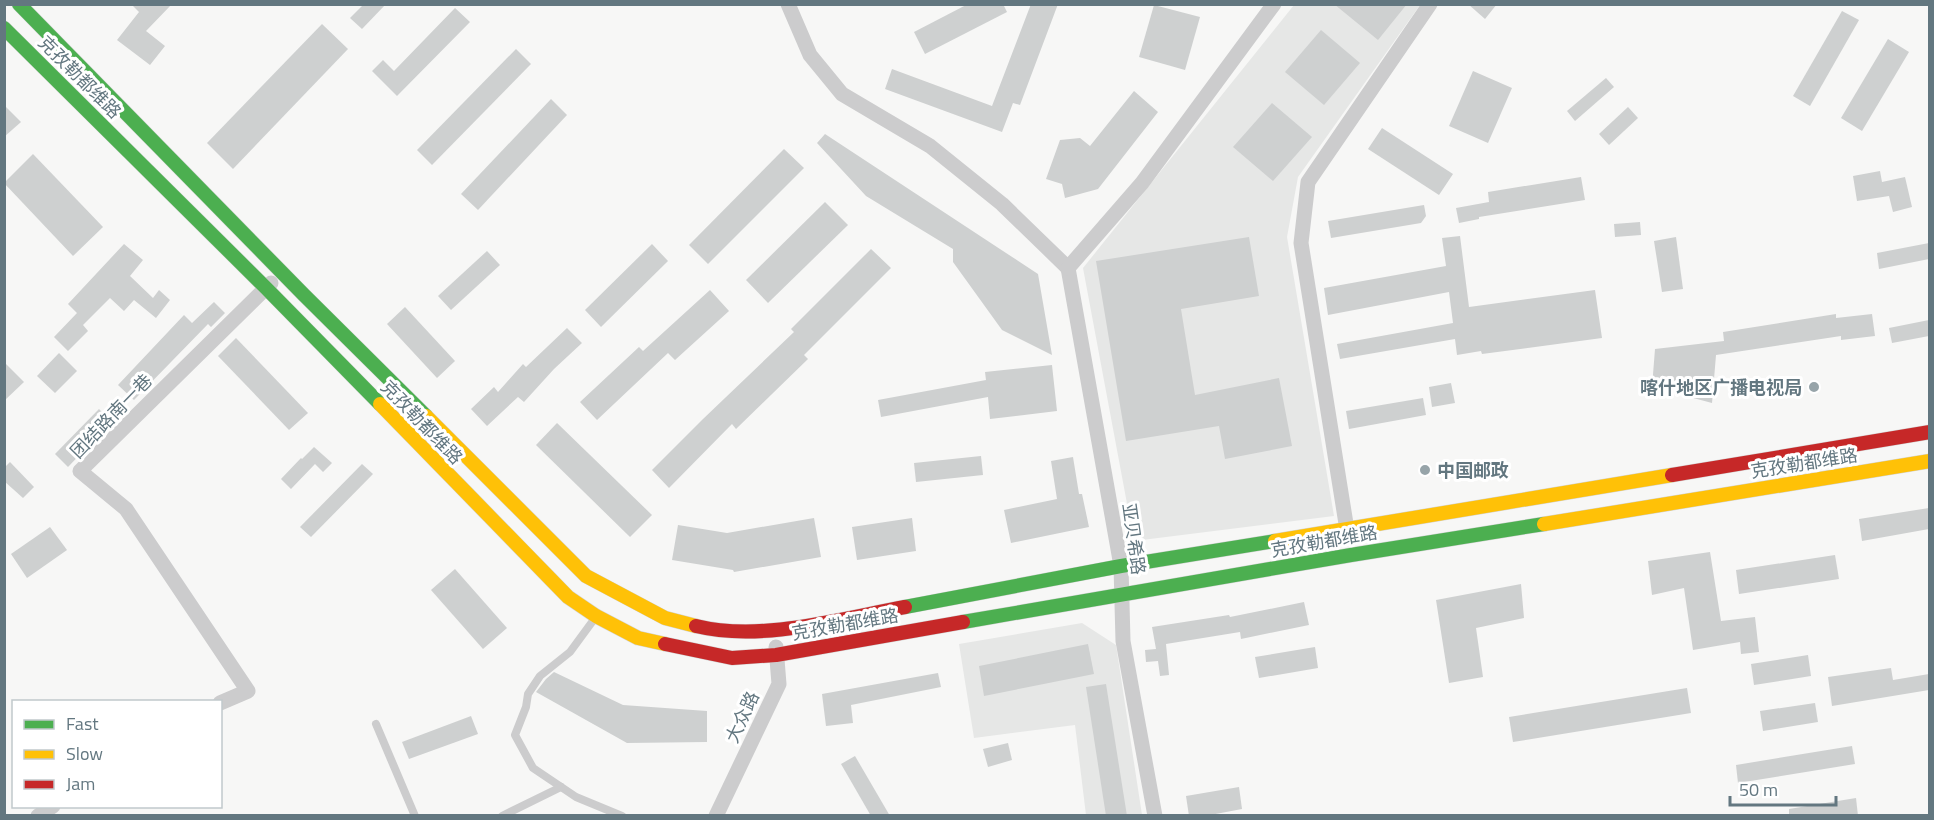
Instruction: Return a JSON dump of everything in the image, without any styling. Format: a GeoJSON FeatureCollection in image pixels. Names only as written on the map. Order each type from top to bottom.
{"type":"FeatureCollection","features":[{"type":"Feature","properties":{"kind":"main road","name":"克孜勒都维路"},"geometry":{"type":"LineString","coordinates":[[16,7],[586,576],[665,618],[712,630],[776,631],[1121,566],[1929,432]]}},
{"type":"Feature","properties":{"kind":"main road","name":"克孜勒都维路"},"geometry":{"type":"LineString","coordinates":[[4,28],[266,288],[568,597],[596,616],[638,638],[691,651],[732,658],[776,655],[1351,555],[1929,461]]}},
{"type":"Feature","properties":{"kind":"street"},"geometry":{"type":"LineString","coordinates":[[788,4],[810,55],[842,94],[930,147],[1002,204],[1068,268],[1142,183],[1274,4]]}},
{"type":"Feature","properties":{"kind":"street"},"geometry":{"type":"LineString","coordinates":[[1347,530],[1300,243],[1308,182],[1430,4]]}},
{"type":"Feature","properties":{"kind":"street","name":"亚贝希路"},"geometry":{"type":"LineString","coordinates":[[1068,268],[1121,566],[1123,641],[1155,816]]}},
{"type":"Feature","properties":{"kind":"street","name":"团结路南一巷"},"geometry":{"type":"LineString","coordinates":[[222,701],[248,691],[126,509],[80,471],[282,272]]}},
{"type":"Feature","properties":{"kind":"street","name":"大众路"},"geometry":{"type":"LineString","coordinates":[[717,816],[779,684],[776,631]]}},
{"type":"Feature","properties":{"kind":"street"},"geometry":{"type":"LineString","coordinates":[[38,816],[51,808]]}},
{"type":"Feature","properties":{"kind":"lane"},"geometry":{"type":"LineString","coordinates":[[596,616],[570,652],[540,676],[528,694],[526,707],[515,735],[533,768],[576,797],[622,816]]}},
{"type":"Feature","properties":{"kind":"lane"},"geometry":{"type":"LineString","coordinates":[[376,724],[415,816]]}},
{"type":"Feature","properties":{"kind":"lane"},"geometry":{"type":"LineString","coordinates":[[502,816],[561,786]]}},
{"type":"Feature","properties":{"kind":"shaded area"},"geometry":{"type":"Polygon","coordinates":[[[1294,5],[1420,5],[1298,177],[1287,237],[1334,516],[1134,541],[1083,268],[1294,5]]]}},
{"type":"Feature","properties":{"kind":"shaded area"},"geometry":{"type":"Polygon","coordinates":[[[1082,623],[1116,645],[1142,815],[1086,815],[1075,725],[974,738],[959,644],[1082,623]]]}},
{"type":"Feature","properties":{"kind":"building"},"geometry":{"type":"Polygon","coordinates":[[[131,4],[172,4],[146,31],[165,46],[150,65],[117,40],[139,12],[131,4]]]}},
{"type":"Feature","properties":{"kind":"building"},"geometry":{"type":"Polygon","coordinates":[[[364,4],[386,4],[362,29],[350,18],[364,4]]]}},
{"type":"Feature","properties":{"kind":"building"},"geometry":{"type":"Polygon","coordinates":[[[968,4],[1003,4],[1007,12],[925,54],[914,32],[968,4]]]}},
{"type":"Feature","properties":{"kind":"building"},"geometry":{"type":"Polygon","coordinates":[[[1031,4],[1058,4],[1020,105],[1013,103],[1002,132],[885,89],[892,69],[992,106],[1031,4]]]}},
{"type":"Feature","properties":{"kind":"building"},"geometry":{"type":"Polygon","coordinates":[[[1334,4],[1407,4],[1378,40],[1334,4]]]}},
{"type":"Feature","properties":{"kind":"building"},"geometry":{"type":"Polygon","coordinates":[[[1468,4],[1497,4],[1485,19],[1468,4]]]}},
{"type":"Feature","properties":{"kind":"building"},"geometry":{"type":"Polygon","coordinates":[[[1154,5],[1200,17],[1185,70],[1139,57],[1154,5]]]}},
{"type":"Feature","properties":{"kind":"building"},"geometry":{"type":"Polygon","coordinates":[[[455,8],[470,22],[397,96],[372,71],[383,60],[394,71],[455,8]]]}},
{"type":"Feature","properties":{"kind":"building"},"geometry":{"type":"Polygon","coordinates":[[[1842,11],[1859,20],[1810,106],[1793,96],[1842,11]]]}},
{"type":"Feature","properties":{"kind":"building"},"geometry":{"type":"Polygon","coordinates":[[[322,24],[348,49],[233,169],[207,143],[322,24]]]}},
{"type":"Feature","properties":{"kind":"building"},"geometry":{"type":"Polygon","coordinates":[[[1321,30],[1360,63],[1324,105],[1285,72],[1321,30]]]}},
{"type":"Feature","properties":{"kind":"building"},"geometry":{"type":"Polygon","coordinates":[[[1888,39],[1909,52],[1862,131],[1841,118],[1888,39]]]}},
{"type":"Feature","properties":{"kind":"building"},"geometry":{"type":"Polygon","coordinates":[[[516,49],[531,64],[432,165],[417,150],[516,49]]]}},
{"type":"Feature","properties":{"kind":"building"},"geometry":{"type":"Polygon","coordinates":[[[1473,71],[1512,88],[1488,143],[1449,126],[1473,71]]]}},
{"type":"Feature","properties":{"kind":"building"},"geometry":{"type":"Polygon","coordinates":[[[1606,78],[1614,87],[1575,121],[1567,111],[1606,78]]]}},
{"type":"Feature","properties":{"kind":"building"},"geometry":{"type":"Polygon","coordinates":[[[1134,91],[1158,112],[1098,189],[1065,198],[1062,184],[1046,179],[1060,140],[1080,138],[1090,146],[1134,91]]]}},
{"type":"Feature","properties":{"kind":"building"},"geometry":{"type":"Polygon","coordinates":[[[551,99],[567,115],[478,210],[461,194],[551,99]]]}},
{"type":"Feature","properties":{"kind":"building"},"geometry":{"type":"Polygon","coordinates":[[[1272,103],[1312,137],[1273,181],[1233,147],[1272,103]]]}},
{"type":"Feature","properties":{"kind":"building"},"geometry":{"type":"Polygon","coordinates":[[[4,105],[21,122],[4,137],[4,105]]]}},
{"type":"Feature","properties":{"kind":"building"},"geometry":{"type":"Polygon","coordinates":[[[1628,107],[1638,118],[1609,145],[1599,134],[1628,107]]]}},
{"type":"Feature","properties":{"kind":"building"},"geometry":{"type":"Polygon","coordinates":[[[1382,128],[1453,174],[1439,195],[1368,149],[1382,128]]]}},
{"type":"Feature","properties":{"kind":"building"},"geometry":{"type":"Polygon","coordinates":[[[825,134],[1038,274],[1052,355],[1002,330],[953,262],[953,249],[866,196],[817,143],[825,134]]]}},
{"type":"Feature","properties":{"kind":"building"},"geometry":{"type":"Polygon","coordinates":[[[784,149],[804,168],[708,264],[689,245],[784,149]]]}},
{"type":"Feature","properties":{"kind":"building"},"geometry":{"type":"Polygon","coordinates":[[[33,154],[103,227],[73,256],[4,183],[33,154]]]}},
{"type":"Feature","properties":{"kind":"building"},"geometry":{"type":"Polygon","coordinates":[[[1880,171],[1882,182],[1905,177],[1912,207],[1893,212],[1889,196],[1857,201],[1853,176],[1880,171]]]}},
{"type":"Feature","properties":{"kind":"building"},"geometry":{"type":"Polygon","coordinates":[[[1581,177],[1585,200],[1479,217],[1479,219],[1459,223],[1456,208],[1489,202],[1488,192],[1581,177]]]}},
{"type":"Feature","properties":{"kind":"building"},"geometry":{"type":"Polygon","coordinates":[[[825,202],[848,225],[768,303],[746,280],[825,202]]]}},
{"type":"Feature","properties":{"kind":"building"},"geometry":{"type":"Polygon","coordinates":[[[1424,205],[1426,216],[1421,223],[1331,238],[1328,221],[1424,205]]]}},
{"type":"Feature","properties":{"kind":"building"},"geometry":{"type":"Polygon","coordinates":[[[1640,222],[1641,235],[1615,237],[1614,224],[1640,222]]]}},
{"type":"Feature","properties":{"kind":"building"},"geometry":{"type":"Polygon","coordinates":[[[1460,236],[1469,307],[1595,290],[1602,338],[1482,354],[1481,351],[1457,355],[1455,339],[1340,359],[1337,344],[1453,323],[1449,292],[1328,315],[1324,288],[1446,266],[1442,238],[1460,236]]]}},
{"type":"Feature","properties":{"kind":"building"},"geometry":{"type":"Polygon","coordinates":[[[1249,237],[1259,296],[1181,309],[1195,395],[1279,378],[1292,446],[1225,459],[1219,426],[1126,441],[1096,261],[1249,237]]]}},
{"type":"Feature","properties":{"kind":"building"},"geometry":{"type":"Polygon","coordinates":[[[1676,237],[1683,289],[1662,292],[1654,241],[1676,237]]]}},
{"type":"Feature","properties":{"kind":"building"},"geometry":{"type":"Polygon","coordinates":[[[1929,243],[1929,259],[1879,269],[1877,253],[1929,243]]]}},
{"type":"Feature","properties":{"kind":"building"},"geometry":{"type":"Polygon","coordinates":[[[124,244],[143,260],[130,276],[153,298],[159,290],[170,300],[156,318],[134,300],[124,311],[110,298],[83,325],[88,331],[68,351],[54,337],[77,313],[68,304],[124,244]]]}},
{"type":"Feature","properties":{"kind":"building"},"geometry":{"type":"Polygon","coordinates":[[[652,244],[668,261],[601,327],[585,310],[652,244]]]}},
{"type":"Feature","properties":{"kind":"building"},"geometry":{"type":"Polygon","coordinates":[[[871,249],[891,268],[804,355],[808,359],[736,429],[732,424],[669,488],[652,470],[794,332],[791,329],[871,249]]]}},
{"type":"Feature","properties":{"kind":"building"},"geometry":{"type":"Polygon","coordinates":[[[487,251],[500,265],[451,310],[438,296],[487,251]]]}},
{"type":"Feature","properties":{"kind":"building"},"geometry":{"type":"Polygon","coordinates":[[[710,290],[729,311],[675,360],[668,353],[597,420],[580,402],[639,347],[643,351],[710,290]]]}},
{"type":"Feature","properties":{"kind":"building"},"geometry":{"type":"Polygon","coordinates":[[[214,302],[225,313],[211,327],[208,324],[134,400],[118,385],[184,315],[192,323],[214,302]]]}},
{"type":"Feature","properties":{"kind":"building"},"geometry":{"type":"Polygon","coordinates":[[[405,307],[455,361],[437,378],[387,324],[405,307]]]}},
{"type":"Feature","properties":{"kind":"building"},"geometry":{"type":"Polygon","coordinates":[[[1836,314],[1836,318],[1872,314],[1875,336],[1841,340],[1841,336],[1716,355],[1712,403],[1652,387],[1655,349],[1724,341],[1723,332],[1836,314]]]}},
{"type":"Feature","properties":{"kind":"building"},"geometry":{"type":"Polygon","coordinates":[[[1929,320],[1929,336],[1892,343],[1889,328],[1929,320]]]}},
{"type":"Feature","properties":{"kind":"building"},"geometry":{"type":"Polygon","coordinates":[[[567,328],[582,343],[524,402],[518,397],[487,426],[471,409],[494,387],[498,392],[523,364],[526,367],[567,328]]]}},
{"type":"Feature","properties":{"kind":"building"},"geometry":{"type":"Polygon","coordinates":[[[236,338],[308,413],[289,430],[218,356],[236,338]]]}},
{"type":"Feature","properties":{"kind":"building"},"geometry":{"type":"Polygon","coordinates":[[[59,353],[77,371],[55,393],[37,376],[59,353]]]}},
{"type":"Feature","properties":{"kind":"building"},"geometry":{"type":"Polygon","coordinates":[[[4,362],[24,382],[4,401],[4,362]]]}},
{"type":"Feature","properties":{"kind":"building"},"geometry":{"type":"Polygon","coordinates":[[[1052,365],[1057,411],[990,419],[988,397],[881,417],[878,400],[986,380],[985,372],[1052,365]]]}},
{"type":"Feature","properties":{"kind":"building"},"geometry":{"type":"Polygon","coordinates":[[[1451,383],[1455,403],[1432,407],[1429,387],[1451,383]]]}},
{"type":"Feature","properties":{"kind":"building"},"geometry":{"type":"Polygon","coordinates":[[[1423,398],[1426,415],[1349,429],[1346,411],[1423,398]]]}},
{"type":"Feature","properties":{"kind":"building"},"geometry":{"type":"Polygon","coordinates":[[[99,409],[111,422],[68,467],[55,454],[99,409]]]}},
{"type":"Feature","properties":{"kind":"building"},"geometry":{"type":"Polygon","coordinates":[[[557,423],[652,515],[630,537],[536,445],[557,423]]]}},
{"type":"Feature","properties":{"kind":"building"},"geometry":{"type":"Polygon","coordinates":[[[314,447],[332,463],[323,472],[315,464],[291,489],[281,479],[314,447]]]}},
{"type":"Feature","properties":{"kind":"building"},"geometry":{"type":"Polygon","coordinates":[[[981,456],[983,475],[916,482],[914,463],[981,456]]]}},
{"type":"Feature","properties":{"kind":"building"},"geometry":{"type":"Polygon","coordinates":[[[1073,457],[1079,494],[1082,494],[1089,527],[1011,543],[1004,510],[1057,499],[1051,461],[1073,457]]]}},
{"type":"Feature","properties":{"kind":"building"},"geometry":{"type":"Polygon","coordinates":[[[10,462],[34,487],[23,498],[4,481],[4,468],[10,462]]]}},
{"type":"Feature","properties":{"kind":"building"},"geometry":{"type":"Polygon","coordinates":[[[362,464],[373,474],[311,537],[300,527],[362,464]]]}},
{"type":"Feature","properties":{"kind":"building"},"geometry":{"type":"Polygon","coordinates":[[[1929,508],[1929,529],[1862,541],[1859,519],[1929,508]]]}},
{"type":"Feature","properties":{"kind":"building"},"geometry":{"type":"Polygon","coordinates":[[[814,518],[821,557],[734,572],[672,560],[678,525],[727,533],[814,518]]]}},
{"type":"Feature","properties":{"kind":"building"},"geometry":{"type":"Polygon","coordinates":[[[912,518],[916,551],[857,560],[852,527],[912,518]]]}},
{"type":"Feature","properties":{"kind":"building"},"geometry":{"type":"Polygon","coordinates":[[[50,527],[67,550],[27,578],[11,554],[50,527]]]}},
{"type":"Feature","properties":{"kind":"building"},"geometry":{"type":"Polygon","coordinates":[[[1710,552],[1721,621],[1755,617],[1759,652],[1741,654],[1740,642],[1693,650],[1684,588],[1652,595],[1648,561],[1710,552]]]}},
{"type":"Feature","properties":{"kind":"building"},"geometry":{"type":"Polygon","coordinates":[[[1835,555],[1839,579],[1739,594],[1736,570],[1835,555]]]}},
{"type":"Feature","properties":{"kind":"building"},"geometry":{"type":"Polygon","coordinates":[[[455,569],[507,628],[483,649],[431,590],[455,569]]]}},
{"type":"Feature","properties":{"kind":"building"},"geometry":{"type":"Polygon","coordinates":[[[1521,584],[1524,618],[1476,628],[1483,677],[1449,683],[1436,600],[1521,584]]]}},
{"type":"Feature","properties":{"kind":"building"},"geometry":{"type":"Polygon","coordinates":[[[1304,602],[1309,625],[1241,639],[1240,632],[1166,644],[1169,675],[1160,676],[1158,661],[1146,662],[1145,650],[1156,649],[1152,627],[1229,615],[1230,617],[1304,602]]]}},
{"type":"Feature","properties":{"kind":"building"},"geometry":{"type":"Polygon","coordinates":[[[1088,644],[1094,674],[984,696],[979,666],[1088,644]]]}},
{"type":"Feature","properties":{"kind":"building"},"geometry":{"type":"Polygon","coordinates":[[[1315,647],[1318,668],[1259,678],[1255,657],[1315,647]]]}},
{"type":"Feature","properties":{"kind":"building"},"geometry":{"type":"Polygon","coordinates":[[[1808,655],[1811,676],[1754,685],[1751,664],[1808,655]]]}},
{"type":"Feature","properties":{"kind":"building"},"geometry":{"type":"Polygon","coordinates":[[[1891,668],[1893,680],[1929,674],[1929,690],[1832,706],[1828,677],[1891,668]]]}},
{"type":"Feature","properties":{"kind":"building"},"geometry":{"type":"Polygon","coordinates":[[[554,672],[623,705],[707,711],[707,742],[627,743],[536,692],[554,672]]]}},
{"type":"Feature","properties":{"kind":"building"},"geometry":{"type":"Polygon","coordinates":[[[938,673],[941,687],[851,705],[853,723],[826,726],[822,694],[938,673]]]}},
{"type":"Feature","properties":{"kind":"building"},"geometry":{"type":"Polygon","coordinates":[[[1106,684],[1127,816],[1106,816],[1086,687],[1106,684]]]}},
{"type":"Feature","properties":{"kind":"building"},"geometry":{"type":"Polygon","coordinates":[[[1687,688],[1691,713],[1513,742],[1509,717],[1687,688]]]}},
{"type":"Feature","properties":{"kind":"building"},"geometry":{"type":"Polygon","coordinates":[[[1815,703],[1818,722],[1763,731],[1760,711],[1815,703]]]}},
{"type":"Feature","properties":{"kind":"building"},"geometry":{"type":"Polygon","coordinates":[[[471,716],[478,734],[409,759],[402,742],[471,716]]]}},
{"type":"Feature","properties":{"kind":"building"},"geometry":{"type":"Polygon","coordinates":[[[1008,743],[1012,760],[988,767],[983,749],[1008,743]]]}},
{"type":"Feature","properties":{"kind":"building"},"geometry":{"type":"Polygon","coordinates":[[[1852,746],[1855,764],[1738,783],[1736,765],[1852,746]]]}},
{"type":"Feature","properties":{"kind":"building"},"geometry":{"type":"Polygon","coordinates":[[[855,756],[890,816],[871,816],[841,764],[855,756]]]}},
{"type":"Feature","properties":{"kind":"building"},"geometry":{"type":"Polygon","coordinates":[[[1239,787],[1242,809],[1205,816],[1189,816],[1186,796],[1239,787]]]}},
{"type":"Feature","properties":{"kind":"building"},"geometry":{"type":"Polygon","coordinates":[[[1856,798],[1858,816],[1789,816],[1789,809],[1856,798]]]}},
{"type":"Feature","properties":{"kind":"traffic: fast"},"geometry":{"type":"LineString","coordinates":[[19,4],[426,416]]}},
{"type":"Feature","properties":{"kind":"traffic: fast"},"geometry":{"type":"LineString","coordinates":[[4,28],[380,404]]}},
{"type":"Feature","properties":{"kind":"traffic: fast"},"geometry":{"type":"LineString","coordinates":[[963,622],[1544,524]]}},
{"type":"Feature","properties":{"kind":"traffic: fast"},"geometry":{"type":"LineString","coordinates":[[905,607],[1121,566],[1275,541]]}},
{"type":"Feature","properties":{"kind":"traffic: slow"},"geometry":{"type":"LineString","coordinates":[[380,404],[568,597],[596,616],[638,638],[665,644]]}},
{"type":"Feature","properties":{"kind":"traffic: slow"},"geometry":{"type":"LineString","coordinates":[[426,416],[586,576],[665,618],[696,626]]}},
{"type":"Feature","properties":{"kind":"traffic: slow"},"geometry":{"type":"LineString","coordinates":[[1544,524],[1930,461]]}},
{"type":"Feature","properties":{"kind":"traffic: slow"},"geometry":{"type":"LineString","coordinates":[[1275,541],[1672,475]]}},
{"type":"Feature","properties":{"kind":"traffic: jam"},"geometry":{"type":"LineString","coordinates":[[1672,475],[1930,432]]}},
{"type":"Feature","properties":{"kind":"traffic: jam"},"geometry":{"type":"LineString","coordinates":[[696,626],[721,630],[774,630],[827,623],[905,607]]}},
{"type":"Feature","properties":{"kind":"traffic: jam"},"geometry":{"type":"LineString","coordinates":[[665,644],[732,658],[776,655],[963,622]]}},
{"type":"Feature","properties":{"kind":"place","name":"喀什地区广播电视局"},"geometry":{"type":"Point","coordinates":[1814,387]}},
{"type":"Feature","properties":{"kind":"place","name":"中国邮政"},"geometry":{"type":"Point","coordinates":[1425,470]}}]}
